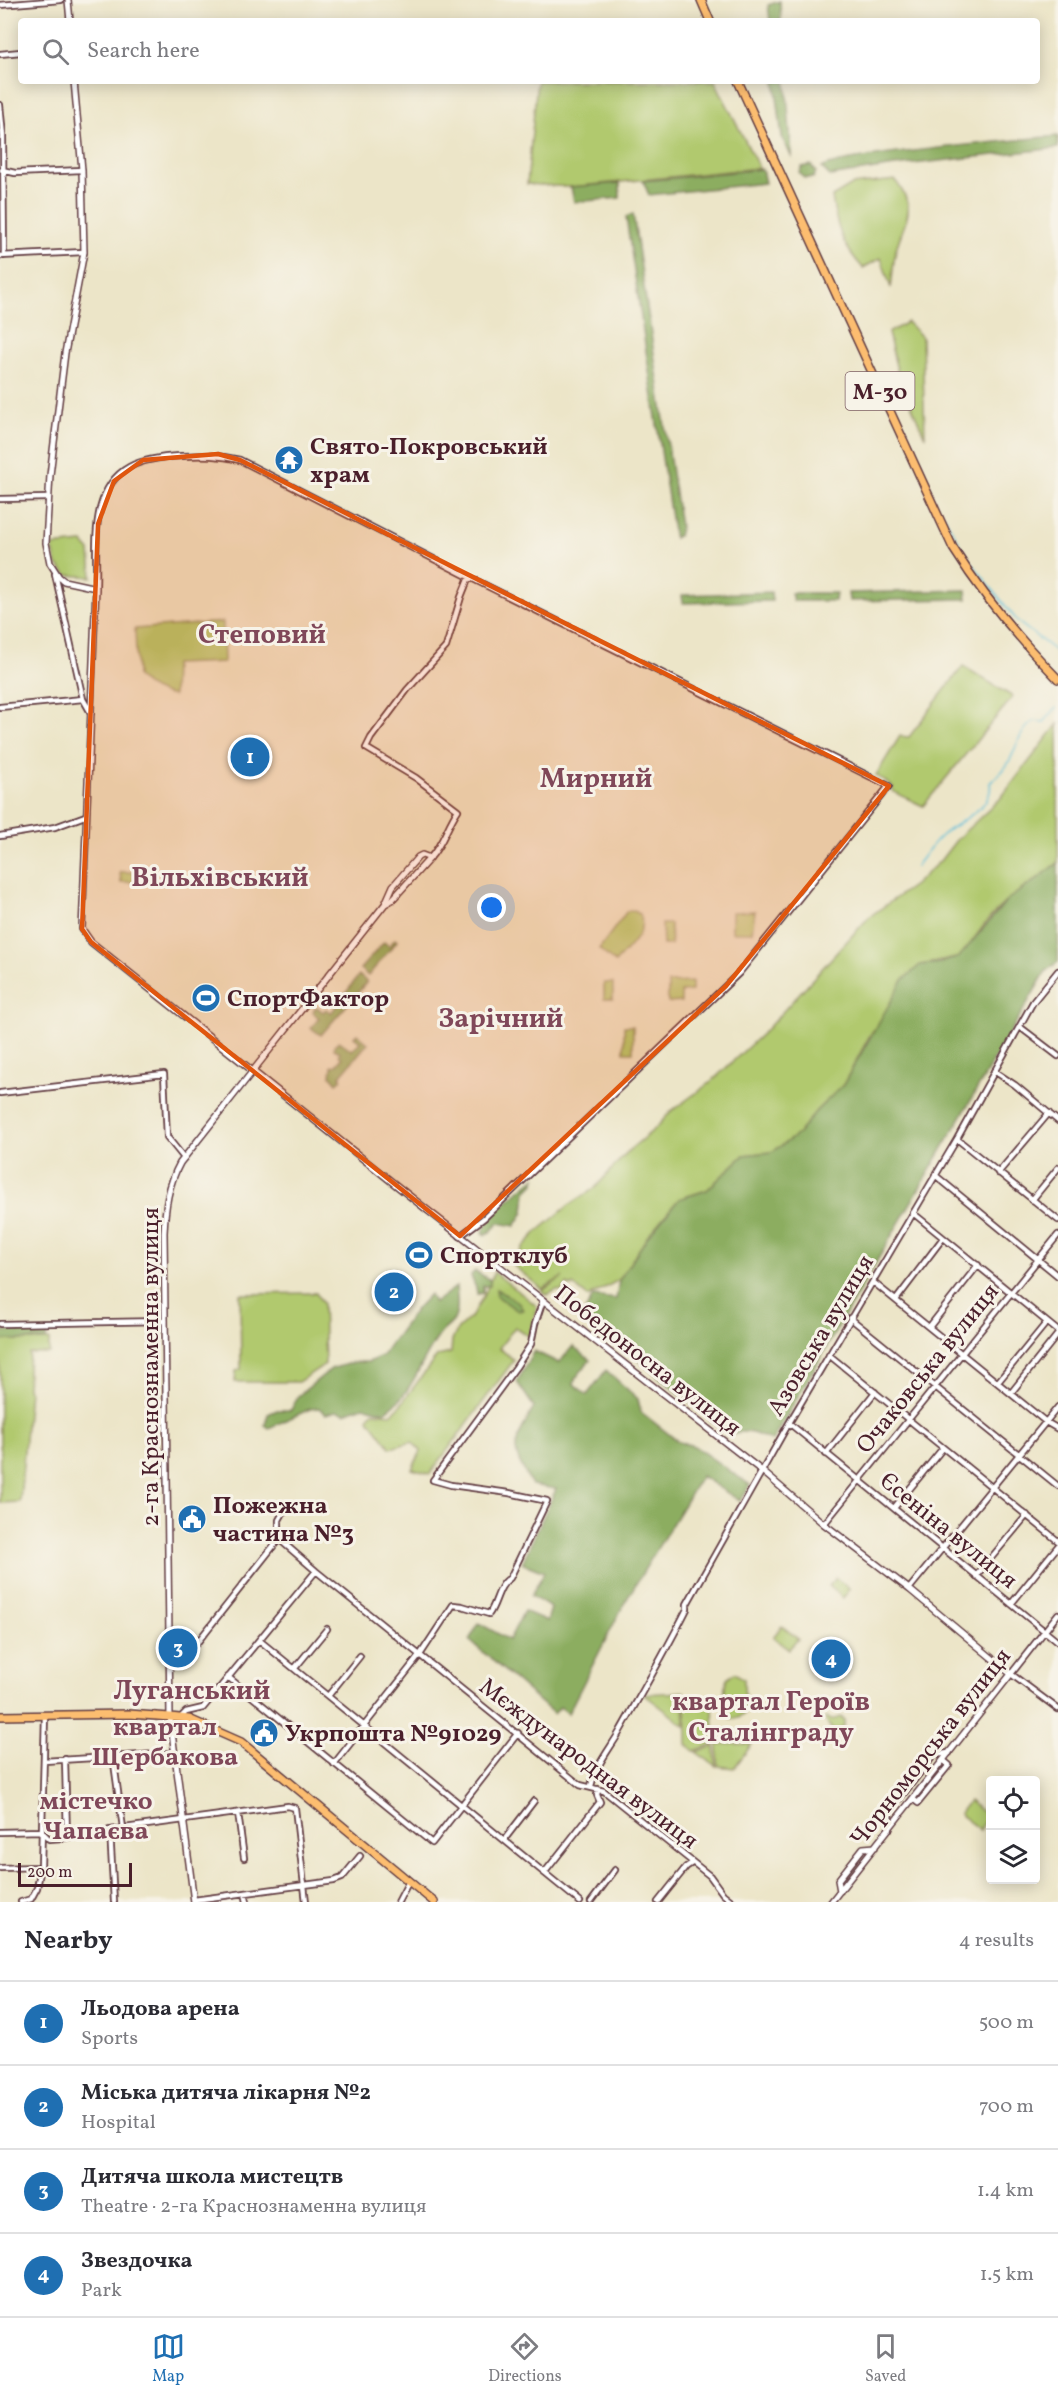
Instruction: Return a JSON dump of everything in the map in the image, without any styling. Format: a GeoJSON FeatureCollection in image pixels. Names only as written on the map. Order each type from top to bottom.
{"type":"FeatureCollection","features":[{"type":"Feature","properties":{"kind":"main road"},"geometry":{"type":"LineString","coordinates":[[701,0],[709,18]]}},
{"type":"Feature","properties":{"kind":"main road","name":"М-30"},"geometry":{"type":"LineString","coordinates":[[739,84],[953,548],[977,586],[1020,641],[1058,679]]}},
{"type":"Feature","properties":{"kind":"main road"},"geometry":{"type":"LineString","coordinates":[[0,1716],[129,1714],[180,1718],[210,1726],[241,1742],[434,1902]]}},
{"type":"Feature","properties":{"kind":"street"},"geometry":{"type":"LineString","coordinates":[[0,5],[60,0]]}},
{"type":"Feature","properties":{"kind":"street"},"geometry":{"type":"LineString","coordinates":[[68,0],[70,18]]}},
{"type":"Feature","properties":{"kind":"street"},"geometry":{"type":"LineString","coordinates":[[0,54],[18,52]]}},
{"type":"Feature","properties":{"kind":"street"},"geometry":{"type":"LineString","coordinates":[[74,84],[82,170],[84,252],[65,353],[48,498],[46,543],[50,563],[64,581],[96,588],[100,508],[107,492],[119,475],[130,466],[154,457],[218,454],[240,460],[469,577],[890,786],[726,986],[484,1218],[460,1236]]}},
{"type":"Feature","properties":{"kind":"street"},"geometry":{"type":"LineString","coordinates":[[0,105],[3,136],[2,256],[84,252]]}},
{"type":"Feature","properties":{"kind":"street"},"geometry":{"type":"LineString","coordinates":[[2,170],[15,173],[82,170]]}},
{"type":"Feature","properties":{"kind":"street"},"geometry":{"type":"LineString","coordinates":[[0,499],[48,498]]}},
{"type":"Feature","properties":{"kind":"street"},"geometry":{"type":"LineString","coordinates":[[55,571],[82,699],[91,713]]}},
{"type":"Feature","properties":{"kind":"street"},"geometry":{"type":"LineString","coordinates":[[430,858],[440,848],[448,824],[458,810],[416,778],[366,748],[407,690],[446,646],[469,577]]}},
{"type":"Feature","properties":{"kind":"street","name":"Победоносна вулиця"},"geometry":{"type":"LineString","coordinates":[[96,588],[80,922],[85,936],[460,1236],[762,1471],[824,1524],[1058,1709]]}},
{"type":"Feature","properties":{"kind":"street"},"geometry":{"type":"LineString","coordinates":[[0,707],[82,699]]}},
{"type":"Feature","properties":{"kind":"street"},"geometry":{"type":"LineString","coordinates":[[0,836],[56,827],[85,816]]}},
{"type":"Feature","properties":{"kind":"street","name":"2-га Краснознаменна вулиця"},"geometry":{"type":"LineString","coordinates":[[194,1901],[170,1717],[165,1216],[170,1184],[184,1158],[385,904],[393,886],[418,857],[422,855],[430,858],[392,900],[385,904]]}},
{"type":"Feature","properties":{"kind":"street","name":"Азовська вулиця"},"geometry":{"type":"LineString","coordinates":[[591,1786],[594,1773],[642,1692],[682,1618],[687,1604],[789,1423],[957,1139],[1042,989],[1058,971]]}},
{"type":"Feature","properties":{"kind":"street"},"geometry":{"type":"LineString","coordinates":[[1020,1027],[1058,1056]]}},
{"type":"Feature","properties":{"kind":"street"},"geometry":{"type":"LineString","coordinates":[[994,1071],[1058,1121]]}},
{"type":"Feature","properties":{"kind":"street"},"geometry":{"type":"LineString","coordinates":[[0,1093],[164,1074],[167,1137],[184,1158]]}},
{"type":"Feature","properties":{"kind":"street"},"geometry":{"type":"LineString","coordinates":[[998,1173],[1049,1113]]}},
{"type":"Feature","properties":{"kind":"street"},"geometry":{"type":"LineString","coordinates":[[957,1139],[1058,1220]]}},
{"type":"Feature","properties":{"kind":"street"},"geometry":{"type":"LineString","coordinates":[[1032,1200],[1058,1168]]}},
{"type":"Feature","properties":{"kind":"street"},"geometry":{"type":"LineString","coordinates":[[935,1175],[1058,1276]]}},
{"type":"Feature","properties":{"kind":"street"},"geometry":{"type":"LineString","coordinates":[[913,1213],[1058,1332],[1011,1393]]}},
{"type":"Feature","properties":{"kind":"street","name":"Очаковська вулиця"},"geometry":{"type":"LineString","coordinates":[[824,1524],[1058,1235]]}},
{"type":"Feature","properties":{"kind":"street"},"geometry":{"type":"LineString","coordinates":[[896,1300],[943,1238]]}},
{"type":"Feature","properties":{"kind":"street"},"geometry":{"type":"LineString","coordinates":[[930,1326],[978,1265]]}},
{"type":"Feature","properties":{"kind":"street"},"geometry":{"type":"LineString","coordinates":[[873,1282],[1046,1422],[1058,1429]]}},
{"type":"Feature","properties":{"kind":"street"},"geometry":{"type":"LineString","coordinates":[[334,1764],[420,1655],[453,1605],[489,1614],[503,1583],[510,1578],[547,1501],[433,1480],[531,1344],[543,1300]]}},
{"type":"Feature","properties":{"kind":"street"},"geometry":{"type":"LineString","coordinates":[[850,1318],[1058,1486]]}},
{"type":"Feature","properties":{"kind":"street"},"geometry":{"type":"LineString","coordinates":[[0,1324],[165,1321]]}},
{"type":"Feature","properties":{"kind":"street"},"geometry":{"type":"LineString","coordinates":[[998,1382],[1047,1322]]}},
{"type":"Feature","properties":{"kind":"street"},"geometry":{"type":"LineString","coordinates":[[829,1356],[1058,1540]]}},
{"type":"Feature","properties":{"kind":"street"},"geometry":{"type":"LineString","coordinates":[[826,1454],[875,1392]]}},
{"type":"Feature","properties":{"kind":"street"},"geometry":{"type":"LineString","coordinates":[[909,1589],[1058,1407]]}},
{"type":"Feature","properties":{"kind":"street","name":"Єсеніна вулиця"},"geometry":{"type":"LineString","coordinates":[[789,1423],[1058,1641]]}},
{"type":"Feature","properties":{"kind":"street"},"geometry":{"type":"LineString","coordinates":[[894,1508],[943,1448]]}},
{"type":"Feature","properties":{"kind":"street"},"geometry":{"type":"LineString","coordinates":[[196,1644],[279,1539],[279,1520],[287,1506]]}},
{"type":"Feature","properties":{"kind":"street"},"geometry":{"type":"LineString","coordinates":[[976,1576],[1027,1515]]}},
{"type":"Feature","properties":{"kind":"street","name":"Мєждународная вулиця"},"geometry":{"type":"LineString","coordinates":[[279,1539],[580,1785],[598,1789],[710,1876],[723,1894],[734,1902]]}},
{"type":"Feature","properties":{"kind":"street"},"geometry":{"type":"LineString","coordinates":[[1011,1604],[1058,1546]]}},
{"type":"Feature","properties":{"kind":"street"},"geometry":{"type":"LineString","coordinates":[[180,1718],[186,1713],[203,1708],[316,1571]]}},
{"type":"Feature","properties":{"kind":"street","name":"Чорноморська вулиця"},"geometry":{"type":"LineString","coordinates":[[831,1902],[1058,1614]]}},
{"type":"Feature","properties":{"kind":"street"},"geometry":{"type":"LineString","coordinates":[[295,1668],[327,1629]]}},
{"type":"Feature","properties":{"kind":"street"},"geometry":{"type":"LineString","coordinates":[[260,1640],[580,1902]]}},
{"type":"Feature","properties":{"kind":"street"},"geometry":{"type":"LineString","coordinates":[[328,1696],[360,1656]]}},
{"type":"Feature","properties":{"kind":"street"},"geometry":{"type":"LineString","coordinates":[[228,1677],[432,1843],[460,1804],[518,1733]]}},
{"type":"Feature","properties":{"kind":"street"},"geometry":{"type":"LineString","coordinates":[[21,1902],[28,1901],[37,1888],[40,1867],[45,1715]]}},
{"type":"Feature","properties":{"kind":"street"},"geometry":{"type":"LineString","coordinates":[[44,1761],[174,1753]]}},
{"type":"Feature","properties":{"kind":"street"},"geometry":{"type":"LineString","coordinates":[[890,1828],[889,1812],[934,1755],[949,1753]]}},
{"type":"Feature","properties":{"kind":"street"},"geometry":{"type":"LineString","coordinates":[[113,1756],[123,1828]]}},
{"type":"Feature","properties":{"kind":"street"},"geometry":{"type":"LineString","coordinates":[[65,1759],[67,1836]]}},
{"type":"Feature","properties":{"kind":"street"},"geometry":{"type":"LineString","coordinates":[[545,1872],[600,1802],[597,1796],[598,1789]]}},
{"type":"Feature","properties":{"kind":"street"},"geometry":{"type":"LineString","coordinates":[[504,1840],[534,1801]]}},
{"type":"Feature","properties":{"kind":"street"},"geometry":{"type":"LineString","coordinates":[[0,1832],[41,1831],[49,1839],[63,1839],[67,1836],[288,1806],[295,1808],[306,1902]]}},
{"type":"Feature","properties":{"kind":"street"},"geometry":{"type":"LineString","coordinates":[[238,1813],[244,1858]]}},
{"type":"Feature","properties":{"kind":"street"},"geometry":{"type":"LineString","coordinates":[[110,1830],[114,1902]]}},
{"type":"Feature","properties":{"kind":"street"},"geometry":{"type":"LineString","coordinates":[[194,1901],[342,1878],[360,1856]]}},
{"type":"Feature","properties":{"kind":"street"},"geometry":{"type":"LineString","coordinates":[[658,1902],[686,1867],[692,1863]]}},
{"type":"Feature","properties":{"kind":"street"},"geometry":{"type":"LineString","coordinates":[[0,1868],[40,1867]]}},
{"type":"Feature","properties":{"kind":"street"},"geometry":{"type":"LineString","coordinates":[[591,1902],[615,1870]]}},
{"type":"Feature","properties":{"kind":"street"},"geometry":{"type":"LineString","coordinates":[[398,1902],[409,1881]]}},
{"type":"Feature","properties":{"kind":"street"},"geometry":{"type":"LineString","coordinates":[[245,1893],[247,1902]]}},
{"type":"Feature","properties":{"kind":"highlighted area"},"geometry":{"type":"Polygon","coordinates":[[[218,454],[240,460],[889,786],[726,986],[460,1236],[91,942],[82,929],[98,524],[114,481],[143,460],[218,454]]]}},
{"type":"Feature","properties":{"kind":"green space"},"geometry":{"type":"Polygon","coordinates":[[[780,1],[781,18],[770,18],[768,5],[780,1]]]}},
{"type":"Feature","properties":{"kind":"green space"},"geometry":{"type":"Polygon","coordinates":[[[537,84],[717,84],[759,168],[571,187],[527,184],[537,84]]]}},
{"type":"Feature","properties":{"kind":"green space"},"geometry":{"type":"Polygon","coordinates":[[[775,84],[786,84],[792,158],[782,137],[775,84]]]}},
{"type":"Feature","properties":{"kind":"green space"},"geometry":{"type":"Polygon","coordinates":[[[1058,136],[1058,148],[895,166],[830,176],[822,168],[834,163],[894,153],[1058,136]]]}},
{"type":"Feature","properties":{"kind":"green space"},"geometry":{"type":"Polygon","coordinates":[[[811,165],[816,172],[813,178],[804,178],[799,172],[802,167],[811,165]]]}},
{"type":"Feature","properties":{"kind":"green space"},"geometry":{"type":"Polygon","coordinates":[[[762,169],[765,183],[649,195],[643,181],[762,169]]]}},
{"type":"Feature","properties":{"kind":"green space"},"geometry":{"type":"Polygon","coordinates":[[[895,180],[906,198],[908,212],[896,251],[891,288],[881,258],[863,268],[850,251],[838,227],[832,197],[852,185],[895,180]]]}},
{"type":"Feature","properties":{"kind":"green space"},"geometry":{"type":"Polygon","coordinates":[[[620,183],[620,198],[574,202],[571,187],[620,183]]]}},
{"type":"Feature","properties":{"kind":"green space"},"geometry":{"type":"Polygon","coordinates":[[[633,214],[680,526],[679,535],[674,538],[626,217],[633,214]]]}},
{"type":"Feature","properties":{"kind":"green space"},"geometry":{"type":"Polygon","coordinates":[[[907,322],[922,337],[925,437],[898,374],[888,333],[907,322]]]}},
{"type":"Feature","properties":{"kind":"green space"},"geometry":{"type":"Polygon","coordinates":[[[83,543],[90,551],[92,577],[67,575],[57,565],[52,546],[83,543]]]}},
{"type":"Feature","properties":{"kind":"green space"},"geometry":{"type":"Polygon","coordinates":[[[966,590],[967,599],[849,601],[848,593],[966,590]]]}},
{"type":"Feature","properties":{"kind":"green space"},"geometry":{"type":"Polygon","coordinates":[[[771,592],[772,601],[683,603],[682,595],[771,592]]]}},
{"type":"Feature","properties":{"kind":"green space"},"geometry":{"type":"Polygon","coordinates":[[[791,593],[836,593],[835,601],[793,601],[791,593]]]}},
{"type":"Feature","properties":{"kind":"green space"},"geometry":{"type":"Polygon","coordinates":[[[223,622],[224,662],[174,664],[173,696],[154,689],[137,677],[135,629],[223,622]]]}},
{"type":"Feature","properties":{"kind":"green space"},"geometry":{"type":"Polygon","coordinates":[[[963,666],[1013,697],[923,806],[892,791],[893,787],[876,775],[900,736],[909,737],[963,666]]]}},
{"type":"Feature","properties":{"kind":"green space"},"geometry":{"type":"Polygon","coordinates":[[[1058,724],[1058,863],[998,909],[962,957],[921,965],[870,1035],[843,1085],[816,1111],[798,1134],[772,1152],[744,1155],[707,1190],[679,1199],[648,1236],[619,1280],[588,1297],[573,1285],[571,1287],[567,1284],[562,1291],[556,1290],[547,1295],[542,1291],[563,1277],[542,1289],[514,1266],[523,1247],[538,1231],[569,1205],[595,1188],[628,1151],[657,1127],[670,1112],[711,1082],[766,1030],[869,917],[914,885],[940,861],[957,839],[1000,799],[1058,724]]]}},
{"type":"Feature","properties":{"kind":"green space"},"geometry":{"type":"Polygon","coordinates":[[[1058,863],[1058,962],[1046,971],[772,1441],[746,1432],[729,1435],[625,1349],[581,1319],[593,1296],[616,1299],[619,1280],[648,1236],[679,1199],[707,1190],[744,1155],[772,1152],[798,1134],[816,1111],[843,1085],[903,980],[920,965],[940,963],[959,957],[1008,899],[1058,863]]]}},
{"type":"Feature","properties":{"kind":"green space"},"geometry":{"type":"Polygon","coordinates":[[[120,872],[134,872],[134,882],[121,882],[120,872]]]}},
{"type":"Feature","properties":{"kind":"green space"},"geometry":{"type":"Polygon","coordinates":[[[627,911],[640,914],[641,927],[635,940],[615,963],[599,949],[627,911]]]}},
{"type":"Feature","properties":{"kind":"green space"},"geometry":{"type":"Polygon","coordinates":[[[755,911],[752,932],[732,932],[732,912],[755,911]]]}},
{"type":"Feature","properties":{"kind":"green space"},"geometry":{"type":"Polygon","coordinates":[[[662,924],[670,924],[671,945],[663,945],[662,924]]]}},
{"type":"Feature","properties":{"kind":"green space"},"geometry":{"type":"Polygon","coordinates":[[[395,939],[397,941],[368,976],[360,969],[384,942],[389,946],[395,939]]]}},
{"type":"Feature","properties":{"kind":"green space"},"geometry":{"type":"Polygon","coordinates":[[[359,975],[367,982],[321,1035],[311,1028],[319,1018],[313,1013],[314,1009],[317,1007],[323,1012],[326,1009],[331,1013],[359,975]]]}},
{"type":"Feature","properties":{"kind":"green space"},"geometry":{"type":"Polygon","coordinates":[[[692,982],[692,991],[681,992],[681,1002],[668,1003],[668,983],[692,982]]]}},
{"type":"Feature","properties":{"kind":"green space"},"geometry":{"type":"Polygon","coordinates":[[[604,983],[613,983],[613,999],[604,999],[604,983]]]}},
{"type":"Feature","properties":{"kind":"green space"},"geometry":{"type":"Polygon","coordinates":[[[624,1026],[633,1026],[633,1052],[624,1052],[624,1026]]]}},
{"type":"Feature","properties":{"kind":"green space"},"geometry":{"type":"Polygon","coordinates":[[[357,1034],[368,1043],[340,1076],[342,1079],[337,1083],[331,1076],[332,1066],[342,1058],[339,1055],[340,1052],[334,1049],[334,1045],[339,1041],[352,1050],[360,1042],[354,1037],[357,1034]]]}},
{"type":"Feature","properties":{"kind":"green space"},"geometry":{"type":"Polygon","coordinates":[[[537,1176],[526,1191],[524,1212],[515,1226],[499,1223],[484,1235],[483,1232],[492,1216],[537,1176]]]}},
{"type":"Feature","properties":{"kind":"green space"},"geometry":{"type":"Polygon","coordinates":[[[475,1271],[490,1280],[490,1286],[483,1286],[483,1293],[477,1294],[471,1275],[475,1271]]]}},
{"type":"Feature","properties":{"kind":"green space"},"geometry":{"type":"Polygon","coordinates":[[[494,1272],[537,1306],[529,1337],[515,1327],[499,1348],[514,1360],[430,1474],[412,1469],[421,1451],[412,1442],[391,1448],[368,1418],[373,1412],[391,1414],[434,1360],[438,1356],[451,1353],[452,1340],[458,1329],[472,1316],[494,1272]]]}},
{"type":"Feature","properties":{"kind":"green space"},"geometry":{"type":"Polygon","coordinates":[[[456,1287],[457,1308],[454,1320],[432,1346],[409,1388],[394,1405],[384,1412],[363,1406],[345,1413],[337,1411],[326,1414],[319,1408],[310,1409],[269,1428],[265,1425],[268,1414],[277,1410],[291,1410],[298,1396],[331,1369],[354,1362],[368,1362],[382,1356],[416,1309],[430,1294],[434,1303],[456,1287]]]}},
{"type":"Feature","properties":{"kind":"green space"},"geometry":{"type":"Polygon","coordinates":[[[496,1289],[518,1302],[523,1310],[518,1311],[497,1296],[496,1289]]]}},
{"type":"Feature","properties":{"kind":"green space"},"geometry":{"type":"Polygon","coordinates":[[[316,1293],[323,1304],[325,1364],[298,1382],[235,1382],[236,1371],[241,1369],[240,1294],[316,1293]]]}},
{"type":"Feature","properties":{"kind":"green space"},"geometry":{"type":"Polygon","coordinates":[[[0,1331],[47,1331],[46,1340],[0,1340],[0,1331]]]}},
{"type":"Feature","properties":{"kind":"green space"},"geometry":{"type":"Polygon","coordinates":[[[0,1340],[49,1340],[49,1353],[29,1353],[27,1389],[29,1390],[20,1502],[0,1503],[0,1340]]]}},
{"type":"Feature","properties":{"kind":"green space"},"geometry":{"type":"Polygon","coordinates":[[[573,1346],[590,1360],[575,1379],[574,1384],[587,1395],[606,1370],[638,1399],[641,1412],[679,1442],[694,1446],[750,1485],[740,1501],[701,1476],[625,1602],[568,1713],[560,1707],[554,1714],[469,1640],[479,1623],[509,1640],[524,1611],[547,1621],[551,1608],[531,1596],[544,1572],[522,1563],[556,1489],[532,1485],[519,1461],[516,1446],[534,1407],[517,1382],[534,1351],[559,1363],[573,1346]]]}},
{"type":"Feature","properties":{"kind":"green space"},"geometry":{"type":"Polygon","coordinates":[[[836,1578],[850,1589],[843,1598],[829,1586],[836,1578]]]}},
{"type":"Feature","properties":{"kind":"green space"},"geometry":{"type":"Polygon","coordinates":[[[782,1626],[798,1639],[789,1649],[773,1637],[782,1626]]]}},
{"type":"Feature","properties":{"kind":"green space"},"geometry":{"type":"Polygon","coordinates":[[[735,1673],[744,1679],[745,1713],[736,1719],[730,1718],[727,1714],[725,1690],[727,1680],[735,1673]]]}},
{"type":"Feature","properties":{"kind":"green space"},"geometry":{"type":"Polygon","coordinates":[[[684,1692],[685,1726],[644,1694],[684,1692]]]}},
{"type":"Feature","properties":{"kind":"green space"},"geometry":{"type":"Polygon","coordinates":[[[713,1700],[714,1744],[694,1751],[687,1745],[686,1701],[713,1700]]]}},
{"type":"Feature","properties":{"kind":"green space"},"geometry":{"type":"Polygon","coordinates":[[[827,1717],[831,1720],[841,1717],[844,1720],[844,1727],[837,1731],[832,1730],[825,1719],[827,1717]]]}},
{"type":"Feature","properties":{"kind":"green space"},"geometry":{"type":"Polygon","coordinates":[[[718,1744],[752,1744],[734,1768],[718,1766],[718,1744]]]}},
{"type":"Feature","properties":{"kind":"green space"},"geometry":{"type":"Polygon","coordinates":[[[715,1746],[716,1766],[696,1752],[715,1746]]]}},
{"type":"Feature","properties":{"kind":"green space"},"geometry":{"type":"Polygon","coordinates":[[[969,1801],[984,1813],[986,1818],[980,1830],[959,1814],[969,1801]]]}},
{"type":"Feature","properties":{"kind":"waterway"},"geometry":{"type":"LineString","coordinates":[[944,516],[968,558],[1018,622],[1058,653]]}},
{"type":"Feature","properties":{"kind":"waterway"},"geometry":{"type":"LineString","coordinates":[[916,866],[941,836],[981,807],[987,800],[990,783],[1007,765],[1025,730],[1034,721],[1044,722],[1056,708]]}},
{"type":"Feature","properties":{"kind":"place","name":"Свято-Покровський храм"},"geometry":{"type":"Point","coordinates":[289,460]}},
{"type":"Feature","properties":{"kind":"place","name":"Льодова арена"},"geometry":{"type":"Point","coordinates":[250,757]}},
{"type":"Feature","properties":{"kind":"place","name":"СпортФактор"},"geometry":{"type":"Point","coordinates":[206,998]}},
{"type":"Feature","properties":{"kind":"place","name":"Спортклуб"},"geometry":{"type":"Point","coordinates":[419,1255]}},
{"type":"Feature","properties":{"kind":"place","name":"Міська дитяча лікарня №2"},"geometry":{"type":"Point","coordinates":[394,1292]}},
{"type":"Feature","properties":{"kind":"place","name":"Пожежна частина №3"},"geometry":{"type":"Point","coordinates":[192,1519]}},
{"type":"Feature","properties":{"kind":"place","name":"Дитяча школа мистецтв"},"geometry":{"type":"Point","coordinates":[178,1648]}},
{"type":"Feature","properties":{"kind":"place","name":"Звездочка"},"geometry":{"type":"Point","coordinates":[831,1659]}},
{"type":"Feature","properties":{"kind":"place","name":"Укрпошта №91029"},"geometry":{"type":"Point","coordinates":[264,1733]}},
{"type":"Feature","properties":{"kind":"district","name":"Степовий"},"geometry":{"type":"Point","coordinates":[262,634]}},
{"type":"Feature","properties":{"kind":"district","name":"Мирний"},"geometry":{"type":"Point","coordinates":[596,778]}},
{"type":"Feature","properties":{"kind":"district","name":"Вільхівський"},"geometry":{"type":"Point","coordinates":[220,877]}},
{"type":"Feature","properties":{"kind":"district","name":"Зарічний"},"geometry":{"type":"Point","coordinates":[501,1018]}},
{"type":"Feature","properties":{"kind":"district","name":"Луганський"},"geometry":{"type":"Point","coordinates":[192,1690]}},
{"type":"Feature","properties":{"kind":"district","name":"квартал Героїв Сталінграду"},"geometry":{"type":"Point","coordinates":[771,1716]}},
{"type":"Feature","properties":{"kind":"district","name":"квартал Щербакова"},"geometry":{"type":"Point","coordinates":[165,1741]}},
{"type":"Feature","properties":{"kind":"district","name":"містечко Чапаєва"},"geometry":{"type":"Point","coordinates":[96,1815]}}]}
